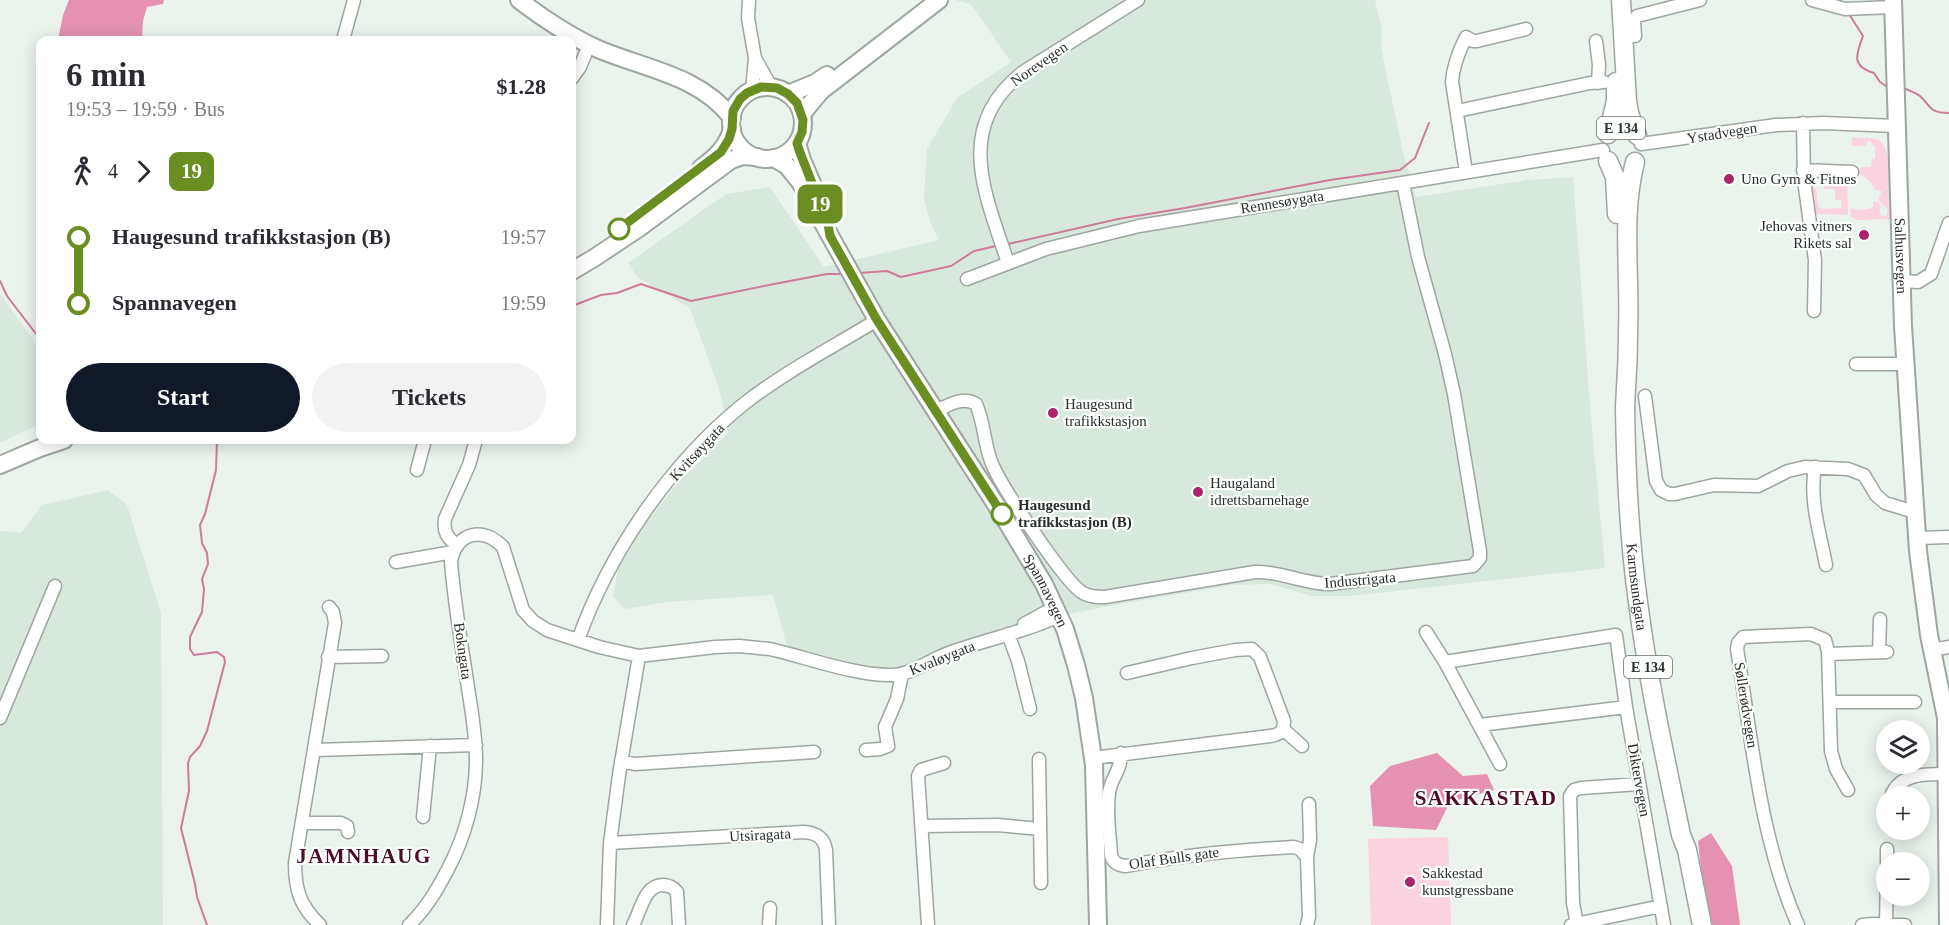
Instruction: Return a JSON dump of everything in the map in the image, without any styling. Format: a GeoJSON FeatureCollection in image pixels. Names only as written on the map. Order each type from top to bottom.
{"type":"FeatureCollection","features":[{"type":"Feature","properties":{"kind":"highway","name":"Karmsundgata"},"geometry":{"type":"LineString","coordinates":[[1613,0],[1616,90],[1606,148],[1616,186],[1621,384],[1637,600],[1652,692],[1702,925]]}},
{"type":"Feature","properties":{"kind":"highway","name":"Karmsundgata"},"geometry":{"type":"LineString","coordinates":[[1621,0],[1627,101],[1638,147],[1628,195],[1627,213],[1627,348],[1624,407]]}},
{"type":"Feature","properties":{"kind":"highway","name":"E 134"},"geometry":{"type":"LineString","coordinates":[[1621,128],[1628,129],[1638,147],[1628,166],[1619,167],[1606,148],[1621,128]]}},
{"type":"Feature","properties":{"kind":"highway","name":"Karmsundgata"},"geometry":{"type":"LineString","coordinates":[[1681,835],[1681,853],[1695,925]]}},
{"type":"Feature","properties":{"kind":"main road"},"geometry":{"type":"LineString","coordinates":[[788,94],[815,83],[926,0]]}},
{"type":"Feature","properties":{"kind":"main road"},"geometry":{"type":"LineString","coordinates":[[802,114],[820,91],[939,0]]}},
{"type":"Feature","properties":{"kind":"main road"},"geometry":{"type":"LineString","coordinates":[[528,3],[546,21],[573,36]]}},
{"type":"Feature","properties":{"kind":"main road","name":"Salhusvegen"},"geometry":{"type":"LineString","coordinates":[[1893,4],[1902,281],[1915,512],[1923,600],[1941,648],[1948,739],[1946,774],[1948,925]]}},
{"type":"Feature","properties":{"kind":"main road"},"geometry":{"type":"LineString","coordinates":[[576,38],[589,45],[661,70],[697,88],[722,96],[746,95]]}},
{"type":"Feature","properties":{"kind":"main road"},"geometry":{"type":"LineString","coordinates":[[576,258],[712,160],[726,145],[733,111],[746,95],[761,87],[771,87],[788,94],[797,103],[802,114],[803,126],[797,143],[790,151],[766,157],[743,156],[731,160],[639,228],[576,269]]}},
{"type":"Feature","properties":{"kind":"main road"},"geometry":{"type":"LineString","coordinates":[[697,88],[716,102],[732,124],[741,147],[766,157],[794,173],[830,236]]}},
{"type":"Feature","properties":{"kind":"main road"},"geometry":{"type":"LineString","coordinates":[[797,143],[828,224],[830,236]]}},
{"type":"Feature","properties":{"kind":"main road","name":"Spannavegen"},"geometry":{"type":"LineString","coordinates":[[830,236],[877,320],[1002,514],[1044,584],[1057,611],[1084,698],[1093,758],[1098,925]]}},
{"type":"Feature","properties":{"kind":"main road"},"geometry":{"type":"LineString","coordinates":[[0,456],[36,441]]}},
{"type":"Feature","properties":{"kind":"main road"},"geometry":{"type":"LineString","coordinates":[[0,465],[52,444]]}},
{"type":"Feature","properties":{"kind":"street"},"geometry":{"type":"LineString","coordinates":[[344,36],[354,0]]}},
{"type":"Feature","properties":{"kind":"street"},"geometry":{"type":"LineString","coordinates":[[749,0],[748,18],[755,58],[771,87]]}},
{"type":"Feature","properties":{"kind":"street","name":"Norevegen"},"geometry":{"type":"LineString","coordinates":[[1008,263],[980,165],[980,138],[990,109],[1004,89],[1023,72],[1138,0]]}},
{"type":"Feature","properties":{"kind":"street"},"geometry":{"type":"LineString","coordinates":[[1812,0],[1845,9],[1893,4]]}},
{"type":"Feature","properties":{"kind":"street"},"geometry":{"type":"LineString","coordinates":[[1635,36],[1637,16],[1694,1]]}},
{"type":"Feature","properties":{"kind":"street"},"geometry":{"type":"LineString","coordinates":[[1466,172],[1452,77],[1466,37],[1477,41],[1526,30]]}},
{"type":"Feature","properties":{"kind":"street"},"geometry":{"type":"LineString","coordinates":[[1457,111],[1601,83],[1596,41]]}},
{"type":"Feature","properties":{"kind":"street"},"geometry":{"type":"LineString","coordinates":[[576,72],[589,45]]}},
{"type":"Feature","properties":{"kind":"street"},"geometry":{"type":"LineString","coordinates":[[746,95],[755,58]]}},
{"type":"Feature","properties":{"kind":"street"},"geometry":{"type":"LineString","coordinates":[[1803,123],[1803,170],[1815,260],[1814,311]]}},
{"type":"Feature","properties":{"kind":"street","name":"Ystadvegen"},"geometry":{"type":"LineString","coordinates":[[1638,147],[1742,129],[1803,123],[1896,126]]}},
{"type":"Feature","properties":{"kind":"street","name":"Rennesøygata"},"geometry":{"type":"LineString","coordinates":[[967,279],[1046,249],[1139,226],[1606,148]]}},
{"type":"Feature","properties":{"kind":"street"},"geometry":{"type":"LineString","coordinates":[[1803,170],[1852,172]]}},
{"type":"Feature","properties":{"kind":"street","name":"Industrigata"},"geometry":{"type":"LineString","coordinates":[[936,411],[958,401],[976,404],[990,459],[1000,480],[1067,577],[1082,593],[1092,596],[1105,597],[1255,572],[1268,572],[1306,582],[1330,584],[1473,566],[1479,560],[1480,551],[1454,394],[1418,256],[1403,183]]}},
{"type":"Feature","properties":{"kind":"street"},"geometry":{"type":"LineString","coordinates":[[1902,281],[1918,282],[1930,274],[1949,223]]}},
{"type":"Feature","properties":{"kind":"street","name":"Kvitsøygata"},"geometry":{"type":"LineString","coordinates":[[578,640],[596,595],[621,548],[656,498],[695,451],[733,414],[768,387],[877,320]]}},
{"type":"Feature","properties":{"kind":"street"},"geometry":{"type":"LineString","coordinates":[[1856,364],[1906,364]]}},
{"type":"Feature","properties":{"kind":"street"},"geometry":{"type":"LineString","coordinates":[[1644,396],[1656,481],[1665,493],[1676,494],[1720,485],[1758,486],[1796,469],[1815,467],[1848,469],[1861,473],[1880,499],[1915,512]]}},
{"type":"Feature","properties":{"kind":"street"},"geometry":{"type":"LineString","coordinates":[[417,470],[424,444]]}},
{"type":"Feature","properties":{"kind":"street"},"geometry":{"type":"LineString","coordinates":[[455,549],[446,534],[445,519],[469,465],[475,444]]}},
{"type":"Feature","properties":{"kind":"street"},"geometry":{"type":"LineString","coordinates":[[1815,467],[1812,481],[1814,504],[1826,565]]}},
{"type":"Feature","properties":{"kind":"street"},"geometry":{"type":"LineString","coordinates":[[396,562],[455,549],[470,535],[479,534],[496,540],[503,547],[523,610],[533,621],[547,630],[599,647],[639,656],[715,647],[755,646],[865,672],[882,675],[902,674]]}},
{"type":"Feature","properties":{"kind":"street"},"geometry":{"type":"LineString","coordinates":[[1917,538],[1949,537]]}},
{"type":"Feature","properties":{"kind":"street","name":"Bokngata"},"geometry":{"type":"LineString","coordinates":[[409,925],[421,913],[455,855],[465,829],[473,794],[476,745],[452,571],[455,549]]}},
{"type":"Feature","properties":{"kind":"street"},"geometry":{"type":"LineString","coordinates":[[0,718],[55,586]]}},
{"type":"Feature","properties":{"kind":"street"},"geometry":{"type":"LineString","coordinates":[[320,925],[311,917],[301,902],[295,881],[295,863],[335,622],[333,612],[329,607]]}},
{"type":"Feature","properties":{"kind":"street","name":"Kvaløygata"},"geometry":{"type":"LineString","coordinates":[[866,750],[888,746],[885,726],[897,699],[902,674],[948,653],[1008,634],[1057,611]]}},
{"type":"Feature","properties":{"kind":"street"},"geometry":{"type":"LineString","coordinates":[[1848,790],[1833,760],[1828,654],[1883,652],[1880,619]]}},
{"type":"Feature","properties":{"kind":"street"},"geometry":{"type":"LineString","coordinates":[[1426,632],[1500,764]]}},
{"type":"Feature","properties":{"kind":"street"},"geometry":{"type":"LineString","coordinates":[[1008,634],[1018,661],[1030,709]]}},
{"type":"Feature","properties":{"kind":"street","name":"Søllerødvegen"},"geometry":{"type":"LineString","coordinates":[[1798,925],[1768,836],[1737,649],[1743,637],[1811,634],[1825,640],[1828,654]]}},
{"type":"Feature","properties":{"kind":"street","name":"Diktervegen"},"geometry":{"type":"LineString","coordinates":[[1445,663],[1616,635],[1626,707],[1664,925]]}},
{"type":"Feature","properties":{"kind":"street"},"geometry":{"type":"LineString","coordinates":[[1093,758],[1278,735],[1283,729],[1284,721],[1260,657],[1252,649],[1192,658],[1127,673]]}},
{"type":"Feature","properties":{"kind":"street"},"geometry":{"type":"LineString","coordinates":[[328,657],[382,656]]}},
{"type":"Feature","properties":{"kind":"street"},"geometry":{"type":"LineString","coordinates":[[607,925],[610,843],[639,656]]}},
{"type":"Feature","properties":{"kind":"street"},"geometry":{"type":"LineString","coordinates":[[1830,702],[1915,702]]}},
{"type":"Feature","properties":{"kind":"street"},"geometry":{"type":"LineString","coordinates":[[1480,725],[1626,707]]}},
{"type":"Feature","properties":{"kind":"street"},"geometry":{"type":"LineString","coordinates":[[1283,729],[1302,746]]}},
{"type":"Feature","properties":{"kind":"street"},"geometry":{"type":"LineString","coordinates":[[315,750],[476,745]]}},
{"type":"Feature","properties":{"kind":"street"},"geometry":{"type":"LineString","coordinates":[[423,817],[430,746]]}},
{"type":"Feature","properties":{"kind":"street"},"geometry":{"type":"LineString","coordinates":[[621,761],[635,764],[814,752]]}},
{"type":"Feature","properties":{"kind":"street","name":"Olaf Bulls gate"},"geometry":{"type":"LineString","coordinates":[[1121,753],[1120,767],[1108,795],[1111,855],[1112,860],[1116,863],[1126,866],[1220,851],[1294,847],[1304,852],[1307,857]]}},
{"type":"Feature","properties":{"kind":"street"},"geometry":{"type":"LineString","coordinates":[[1039,759],[1041,883]]}},
{"type":"Feature","properties":{"kind":"street"},"geometry":{"type":"LineString","coordinates":[[928,925],[917,781],[921,770],[944,763]]}},
{"type":"Feature","properties":{"kind":"street"},"geometry":{"type":"LineString","coordinates":[[1896,786],[1904,780],[1928,774],[1946,774]]}},
{"type":"Feature","properties":{"kind":"street"},"geometry":{"type":"LineString","coordinates":[[1639,784],[1581,788],[1574,790],[1570,796],[1574,924],[1660,906]]}},
{"type":"Feature","properties":{"kind":"street"},"geometry":{"type":"LineString","coordinates":[[1308,924],[1309,804]]}},
{"type":"Feature","properties":{"kind":"street"},"geometry":{"type":"LineString","coordinates":[[302,824],[340,823],[347,826],[348,832]]}},
{"type":"Feature","properties":{"kind":"street"},"geometry":{"type":"LineString","coordinates":[[922,826],[998,825],[1040,829]]}},
{"type":"Feature","properties":{"kind":"street","name":"Utsiragata"},"geometry":{"type":"LineString","coordinates":[[610,843],[804,832],[818,835],[825,844],[826,850],[829,925]]}},
{"type":"Feature","properties":{"kind":"street"},"geometry":{"type":"LineString","coordinates":[[633,925],[648,893],[656,886],[662,885],[674,888],[677,892],[679,925]]}},
{"type":"Feature","properties":{"kind":"street"},"geometry":{"type":"LineString","coordinates":[[1886,906],[1886,924]]}},
{"type":"Feature","properties":{"kind":"street"},"geometry":{"type":"LineString","coordinates":[[769,925],[770,908]]}},
{"type":"Feature","properties":{"kind":"street"},"geometry":{"type":"LineString","coordinates":[[1862,925],[1905,925]]}},
{"type":"Feature","properties":{"kind":"shaded area"},"geometry":{"type":"Polygon","coordinates":[[[69,0],[164,0],[163,4],[147,7],[142,36],[59,36],[69,0]]]}},
{"type":"Feature","properties":{"kind":"shaded area"},"geometry":{"type":"Polygon","coordinates":[[[955,0],[1375,0],[1382,30],[1381,47],[1389,86],[1403,152],[1416,197],[1527,180],[1573,177],[1605,568],[1350,596],[1311,596],[1271,584],[1232,585],[1061,616],[969,653],[943,660],[883,669],[863,668],[787,647],[773,595],[667,602],[625,609],[613,596],[618,569],[644,525],[676,485],[728,433],[720,392],[690,308],[637,277],[628,263],[726,194],[770,187],[824,267],[939,240],[930,222],[924,198],[927,149],[957,98],[1011,62],[971,4],[955,0]]]}},
{"type":"Feature","properties":{"kind":"shaded area"},"geometry":{"type":"Polygon","coordinates":[[[1852,137],[1876,139],[1882,143],[1890,175],[1891,219],[1857,220],[1851,217],[1850,208],[1868,209],[1873,207],[1873,202],[1878,202],[1881,206],[1879,212],[1882,216],[1886,217],[1888,209],[1878,199],[1882,191],[1875,190],[1868,179],[1856,173],[1855,168],[1871,167],[1872,158],[1874,160],[1875,158],[1875,147],[1869,140],[1865,146],[1852,146],[1852,137]]]}},
{"type":"Feature","properties":{"kind":"shaded area"},"geometry":{"type":"Polygon","coordinates":[[[1810,175],[1813,178],[1813,187],[1816,189],[1818,206],[1822,209],[1841,208],[1841,200],[1835,200],[1835,189],[1824,189],[1824,184],[1833,184],[1833,176],[1847,176],[1848,215],[1815,214],[1811,179],[1808,179],[1810,175]]]}},
{"type":"Feature","properties":{"kind":"shaded area"},"geometry":{"type":"Polygon","coordinates":[[[0,294],[36,344],[36,426],[0,443],[0,294]]]}},
{"type":"Feature","properties":{"kind":"shaded area"},"geometry":{"type":"Polygon","coordinates":[[[108,490],[127,505],[161,613],[163,925],[0,925],[0,531],[21,533],[42,505],[108,490]]]}},
{"type":"Feature","properties":{"kind":"shaded area"},"geometry":{"type":"Polygon","coordinates":[[[1437,753],[1463,776],[1487,774],[1494,790],[1450,802],[1436,830],[1373,826],[1370,786],[1390,766],[1437,753]]]}},
{"type":"Feature","properties":{"kind":"shaded area"},"geometry":{"type":"Polygon","coordinates":[[[1711,833],[1732,866],[1740,925],[1709,925],[1698,841],[1711,833]]]}},
{"type":"Feature","properties":{"kind":"shaded area","name":"Sakkestad kunstgressbane"},"geometry":{"type":"Polygon","coordinates":[[[1448,837],[1451,925],[1371,925],[1368,839],[1448,837]]]}},
{"type":"Feature","properties":{"kind":"waterway"},"geometry":{"type":"LineString","coordinates":[[1849,14],[1863,36],[1857,54],[1859,63],[1874,73],[1886,86]]}},
{"type":"Feature","properties":{"kind":"waterway"},"geometry":{"type":"LineString","coordinates":[[1906,89],[1920,96],[1934,111],[1949,113]]}},
{"type":"Feature","properties":{"kind":"waterway"},"geometry":{"type":"LineString","coordinates":[[1008,244],[1118,219],[1330,180],[1400,170],[1415,158],[1429,123]]}},
{"type":"Feature","properties":{"kind":"waterway"},"geometry":{"type":"LineString","coordinates":[[859,273],[887,271],[901,277],[951,266],[974,251],[996,246]]}},
{"type":"Feature","properties":{"kind":"waterway"},"geometry":{"type":"LineString","coordinates":[[576,304],[641,284],[691,301],[827,274],[844,274]]}},
{"type":"Feature","properties":{"kind":"waterway"},"geometry":{"type":"LineString","coordinates":[[0,281],[7,296],[36,334]]}},
{"type":"Feature","properties":{"kind":"waterway"},"geometry":{"type":"LineString","coordinates":[[207,925],[197,897],[181,828],[189,791],[188,763],[207,731],[225,662],[224,657],[217,652],[194,655],[190,649],[190,637],[202,612],[204,589],[202,579],[208,564],[200,525],[216,470],[217,444]]}},
{"type":"Feature","properties":{"kind":"bus line","name":"19"},"geometry":{"type":"LineString","coordinates":[[619,229],[721,152],[729,139],[733,111],[740,99],[756,89],[766,87],[783,90],[797,103],[802,114],[802,132],[797,143],[828,224],[830,236],[877,320],[1002,514]]}},
{"type":"Feature","properties":{"kind":"place","name":"Uno Gym & Fitnes"},"geometry":{"type":"Point","coordinates":[1729,179]}},
{"type":"Feature","properties":{"kind":"place","name":"Jehovas vitners Rikets sal"},"geometry":{"type":"Point","coordinates":[1864,235]}},
{"type":"Feature","properties":{"kind":"place","name":"Haugesund trafikkstasjon"},"geometry":{"type":"Point","coordinates":[1053,413]}},
{"type":"Feature","properties":{"kind":"place","name":"Haugaland idrettsbarnehage"},"geometry":{"type":"Point","coordinates":[1198,492]}},
{"type":"Feature","properties":{"kind":"place","name":"Haugesund trafikkstasjon (B)"},"geometry":{"type":"Point","coordinates":[1002,514]}},
{"type":"Feature","properties":{"kind":"place","name":"Sakkestad kunstgressbane"},"geometry":{"type":"Point","coordinates":[1410,882]}},
{"type":"Feature","properties":{"kind":"district","name":"SAKKASTAD"},"geometry":{"type":"Point","coordinates":[1486,798]}},
{"type":"Feature","properties":{"kind":"district","name":"JAMNHAUG"},"geometry":{"type":"Point","coordinates":[364,856]}}]}
